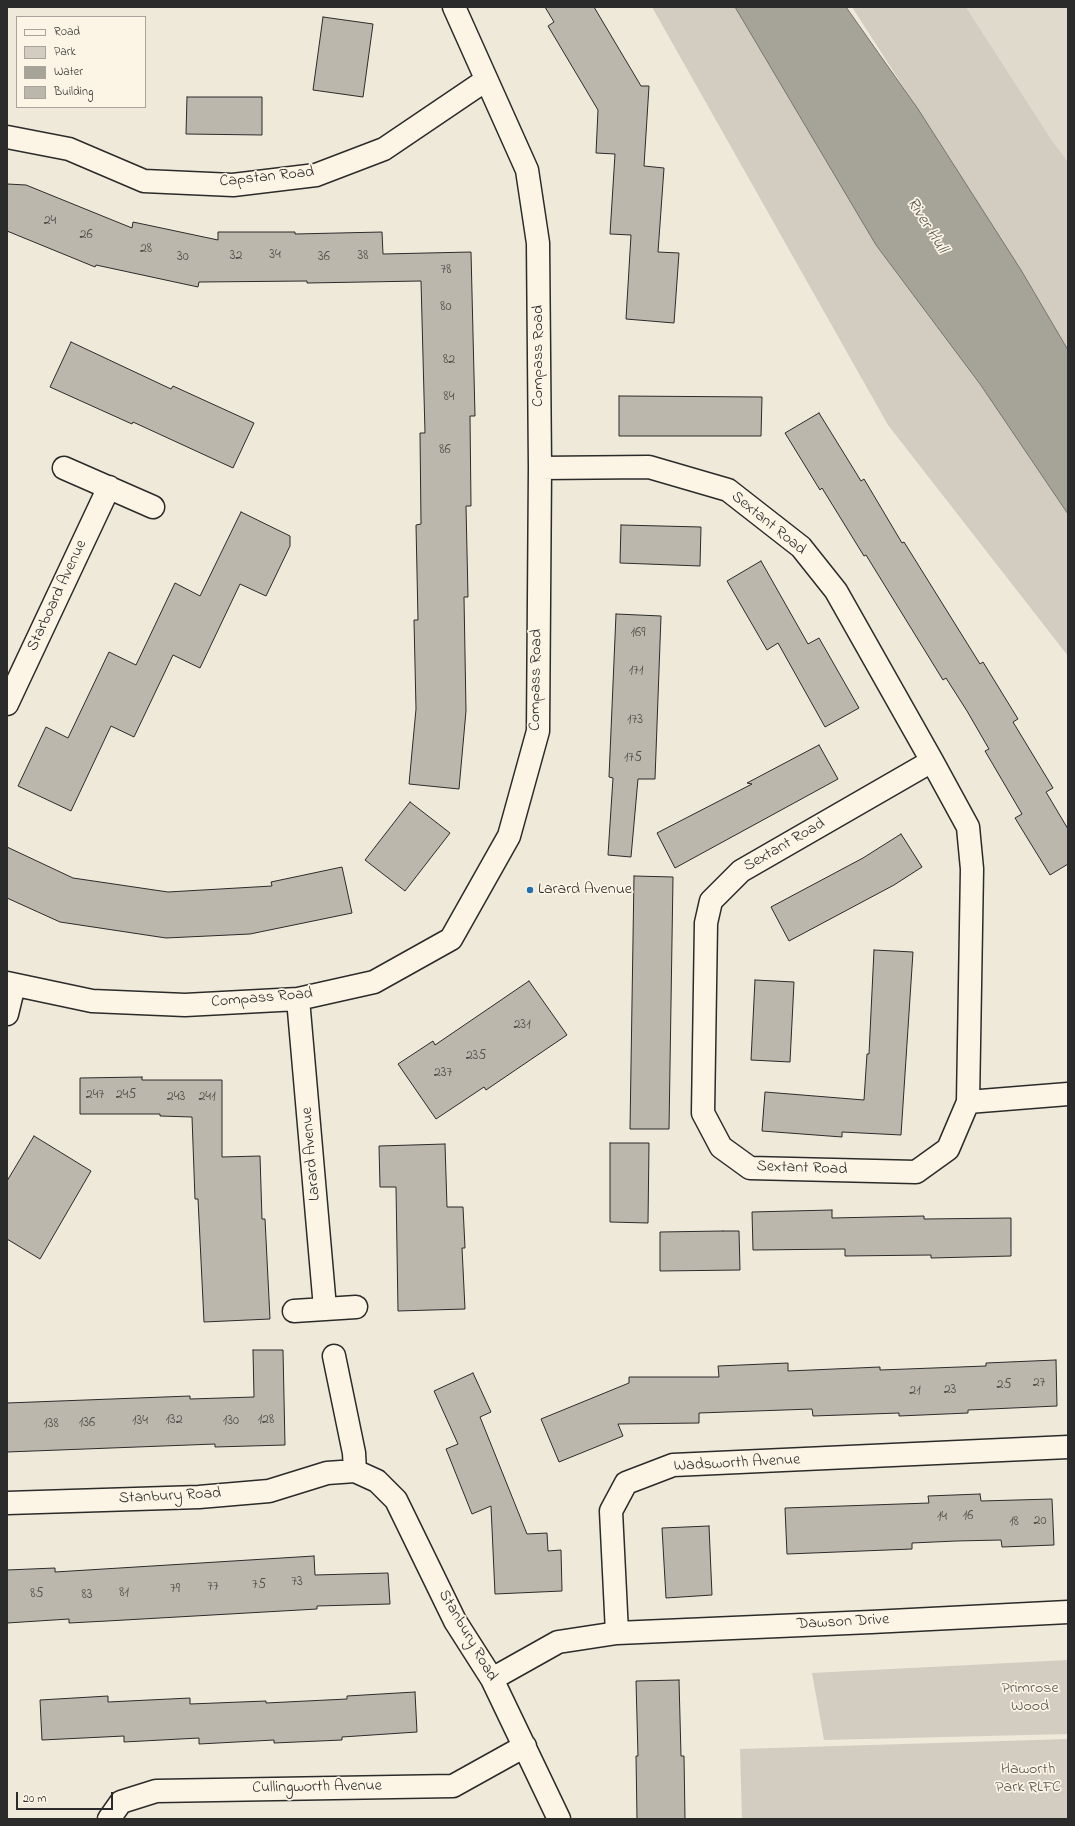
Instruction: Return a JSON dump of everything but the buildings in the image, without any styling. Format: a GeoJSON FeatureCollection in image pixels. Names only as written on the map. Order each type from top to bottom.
{"type":"FeatureCollection","features":[{"type":"Feature","properties":{"kind":"street","name":"Compass Road"},"geometry":{"type":"LineString","coordinates":[[10,984],[92,1001],[185,1005],[298,999],[374,982],[451,939],[509,836],[538,731],[540,468],[538,243],[527,170],[454,7]]}},
{"type":"Feature","properties":{"kind":"street","name":"Capstan Road"},"geometry":{"type":"LineString","coordinates":[[7,137],[69,149],[144,181],[232,185],[316,175],[384,149],[486,80]]}},
{"type":"Feature","properties":{"kind":"street","name":"Sextant Road"},"geometry":{"type":"LineString","coordinates":[[540,468],[649,466],[728,490],[801,547],[836,591],[932,761],[968,827],[972,869],[968,1102],[948,1149],[916,1172],[750,1168],[721,1147],[703,1113],[706,923],[711,901],[741,871],[932,761]]}},
{"type":"Feature","properties":{"kind":"street"},"geometry":{"type":"LineString","coordinates":[[64,468],[153,507]]}},
{"type":"Feature","properties":{"kind":"street","name":"Starboard Avenue"},"geometry":{"type":"LineString","coordinates":[[7,704],[109,487]]}},
{"type":"Feature","properties":{"kind":"street"},"geometry":{"type":"LineString","coordinates":[[7,1014],[10,984]]}},
{"type":"Feature","properties":{"kind":"street","name":"Larard Avenue"},"geometry":{"type":"LineString","coordinates":[[298,999],[325,1308]]}},
{"type":"Feature","properties":{"kind":"street"},"geometry":{"type":"LineString","coordinates":[[968,1102],[1068,1094]]}},
{"type":"Feature","properties":{"kind":"street"},"geometry":{"type":"LineString","coordinates":[[294,1311],[356,1307]]}},
{"type":"Feature","properties":{"kind":"street"},"geometry":{"type":"LineString","coordinates":[[334,1356],[354,1453],[355,1471]]}},
{"type":"Feature","properties":{"kind":"street","name":"Wadsworth Avenue"},"geometry":{"type":"LineString","coordinates":[[617,1633],[611,1511],[626,1483],[673,1465],[1068,1447]]}},
{"type":"Feature","properties":{"kind":"street","name":"Stanbury Road"},"geometry":{"type":"LineString","coordinates":[[7,1503],[199,1497],[269,1491],[327,1473],[355,1471],[378,1481],[396,1500],[455,1621],[492,1678],[559,1819]]}},
{"type":"Feature","properties":{"kind":"street","name":"Dawson Drive"},"geometry":{"type":"LineString","coordinates":[[617,1633],[863,1623],[1068,1612]]}},
{"type":"Feature","properties":{"kind":"street"},"geometry":{"type":"LineString","coordinates":[[492,1678],[558,1642],[617,1633]]}},
{"type":"Feature","properties":{"kind":"street","name":"Cullingworth Avenue"},"geometry":{"type":"LineString","coordinates":[[109,1819],[121,1802],[156,1791],[453,1786],[525,1746]]}},
{"type":"Feature","properties":{"kind":"shaded area"},"geometry":{"type":"Polygon","coordinates":[[[966,7],[1068,7],[1068,162],[1051,139],[966,7]]]}},
{"type":"Feature","properties":{"kind":"green space"},"geometry":{"type":"Polygon","coordinates":[[[652,7],[735,7],[876,245],[980,384],[1068,514],[1068,656],[888,425],[652,7]]]}},
{"type":"Feature","properties":{"kind":"green space"},"geometry":{"type":"Polygon","coordinates":[[[852,7],[966,7],[1051,139],[1068,162],[1068,350],[1021,270],[852,7]]]}},
{"type":"Feature","properties":{"kind":"green space","name":"Primrose Wood"},"geometry":{"type":"Polygon","coordinates":[[[1068,1660],[1068,1734],[824,1740],[812,1673],[1068,1660]]]}},
{"type":"Feature","properties":{"kind":"green space","name":"Haworth Park RLFC"},"geometry":{"type":"Polygon","coordinates":[[[1068,1739],[1068,1819],[742,1819],[740,1749],[1068,1739]]]}},
{"type":"Feature","properties":{"kind":"water","name":"River Hull"},"geometry":{"type":"Polygon","coordinates":[[[735,7],[846,7],[918,109],[1021,270],[1068,350],[1068,514],[980,384],[876,245],[735,7]]]}},
{"type":"Feature","properties":{"kind":"place","name":"Larard Avenue"},"geometry":{"type":"Point","coordinates":[530,890]}}]}
